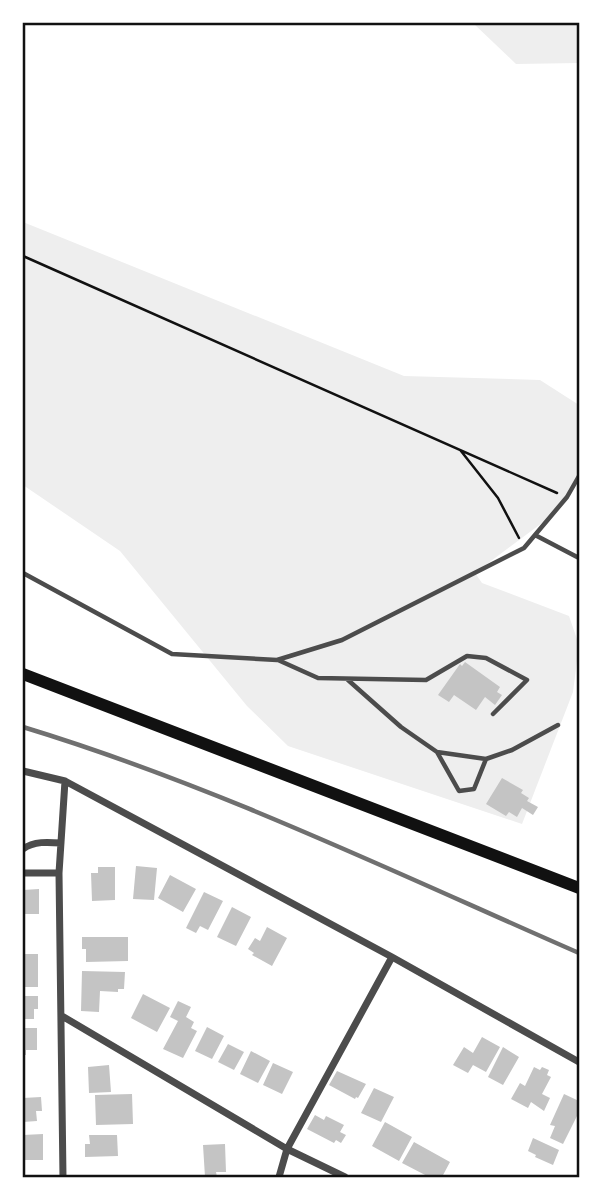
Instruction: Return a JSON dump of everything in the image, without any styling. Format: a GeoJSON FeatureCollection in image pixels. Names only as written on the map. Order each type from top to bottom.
{"type":"FeatureCollection","features":[{"type":"Feature","properties":{"kind":"main road"},"geometry":{"type":"LineString","coordinates":[[23,674],[579,888]]}},
{"type":"Feature","properties":{"kind":"street"},"geometry":{"type":"LineString","coordinates":[[23,771],[65,781],[392,957],[579,1062]]}},
{"type":"Feature","properties":{"kind":"street"},"geometry":{"type":"LineString","coordinates":[[63,1177],[60,873],[65,781]]}},
{"type":"Feature","properties":{"kind":"street"},"geometry":{"type":"LineString","coordinates":[[23,849],[29,844],[61,843]]}},
{"type":"Feature","properties":{"kind":"street"},"geometry":{"type":"LineString","coordinates":[[23,873],[60,873]]}},
{"type":"Feature","properties":{"kind":"street"},"geometry":{"type":"LineString","coordinates":[[279,1177],[287,1149],[392,957]]}},
{"type":"Feature","properties":{"kind":"street"},"geometry":{"type":"LineString","coordinates":[[62,1016],[287,1149],[345,1177]]}},
{"type":"Feature","properties":{"kind":"lane"},"geometry":{"type":"LineString","coordinates":[[23,573],[172,654],[277,660],[342,640],[524,548],[577,487],[579,476]]}},
{"type":"Feature","properties":{"kind":"lane"},"geometry":{"type":"LineString","coordinates":[[535,535],[579,558]]}},
{"type":"Feature","properties":{"kind":"lane"},"geometry":{"type":"LineString","coordinates":[[277,660],[317,678],[426,680],[467,656],[486,658],[527,680],[494,714]]}},
{"type":"Feature","properties":{"kind":"lane"},"geometry":{"type":"LineString","coordinates":[[346,679],[401,727],[436,752],[458,791],[474,789],[486,759]]}},
{"type":"Feature","properties":{"kind":"lane"},"geometry":{"type":"LineString","coordinates":[[436,752],[486,759],[512,750],[558,725]]}},
{"type":"Feature","properties":{"kind":"path"},"geometry":{"type":"LineString","coordinates":[[23,256],[567,498]]}},
{"type":"Feature","properties":{"kind":"path"},"geometry":{"type":"LineString","coordinates":[[460,450],[498,498],[524,548]]}},
{"type":"Feature","properties":{"kind":"shaded area"},"geometry":{"type":"Polygon","coordinates":[[[473,23],[579,23],[579,63],[516,64],[473,23]]]}},
{"type":"Feature","properties":{"kind":"shaded area"},"geometry":{"type":"Polygon","coordinates":[[[23,222],[404,376],[540,380],[579,405],[579,478],[546,520],[475,573],[482,583],[569,616],[579,645],[573,692],[522,824],[288,746],[247,706],[120,551],[23,485],[23,222]]]}},
{"type":"Feature","properties":{"kind":"building"},"geometry":{"type":"Polygon","coordinates":[[[465,662],[500,687],[497,692],[502,695],[495,705],[485,697],[476,710],[454,695],[449,702],[438,695],[460,664],[462,666],[465,662]]]}},
{"type":"Feature","properties":{"kind":"building"},"geometry":{"type":"Polygon","coordinates":[[[502,778],[523,790],[521,793],[529,798],[527,801],[538,807],[533,815],[522,808],[517,817],[509,812],[506,816],[486,804],[502,778]]]}},
{"type":"Feature","properties":{"kind":"building"},"geometry":{"type":"Polygon","coordinates":[[[136,866],[157,868],[154,900],[133,899],[136,866]]]}},
{"type":"Feature","properties":{"kind":"building"},"geometry":{"type":"Polygon","coordinates":[[[98,867],[115,867],[115,900],[92,901],[91,873],[98,873],[98,867]]]}},
{"type":"Feature","properties":{"kind":"building"},"geometry":{"type":"Polygon","coordinates":[[[170,875],[196,889],[183,912],[158,898],[170,875]]]}},
{"type":"Feature","properties":{"kind":"building"},"geometry":{"type":"Polygon","coordinates":[[[39,889],[39,914],[23,914],[23,890],[39,889]]]}},
{"type":"Feature","properties":{"kind":"building"},"geometry":{"type":"Polygon","coordinates":[[[204,892],[223,901],[208,930],[200,926],[196,933],[186,928],[204,892]]]}},
{"type":"Feature","properties":{"kind":"building"},"geometry":{"type":"Polygon","coordinates":[[[232,907],[251,917],[236,946],[217,937],[232,907]]]}},
{"type":"Feature","properties":{"kind":"building"},"geometry":{"type":"Polygon","coordinates":[[[267,927],[287,938],[272,966],[252,955],[254,953],[248,949],[255,938],[260,941],[267,927]]]}},
{"type":"Feature","properties":{"kind":"building"},"geometry":{"type":"Polygon","coordinates":[[[82,937],[128,937],[128,961],[86,962],[82,937]]]}},
{"type":"Feature","properties":{"kind":"building"},"geometry":{"type":"Polygon","coordinates":[[[23,954],[38,954],[38,987],[23,987],[23,954]]]}},
{"type":"Feature","properties":{"kind":"building"},"geometry":{"type":"Polygon","coordinates":[[[82,971],[125,972],[124,989],[118,989],[118,992],[100,991],[99,1012],[81,1011],[82,971]]]}},
{"type":"Feature","properties":{"kind":"building"},"geometry":{"type":"Polygon","coordinates":[[[143,994],[170,1008],[157,1032],[131,1018],[143,994]]]}},
{"type":"Feature","properties":{"kind":"building"},"geometry":{"type":"Polygon","coordinates":[[[23,996],[38,996],[38,1009],[34,1009],[34,1019],[23,1019],[23,996]]]}},
{"type":"Feature","properties":{"kind":"building"},"geometry":{"type":"Polygon","coordinates":[[[178,1001],[191,1007],[186,1017],[194,1022],[191,1028],[197,1031],[183,1058],[163,1049],[178,1021],[170,1017],[178,1001]]]}},
{"type":"Feature","properties":{"kind":"building"},"geometry":{"type":"Polygon","coordinates":[[[207,1027],[224,1036],[212,1059],[195,1051],[207,1027]]]}},
{"type":"Feature","properties":{"kind":"building"},"geometry":{"type":"Polygon","coordinates":[[[23,1028],[37,1028],[37,1050],[26,1050],[26,1055],[23,1055],[23,1028]]]}},
{"type":"Feature","properties":{"kind":"building"},"geometry":{"type":"Polygon","coordinates":[[[482,1037],[500,1047],[486,1072],[473,1065],[468,1073],[453,1065],[464,1047],[473,1053],[482,1037]]]}},
{"type":"Feature","properties":{"kind":"building"},"geometry":{"type":"Polygon","coordinates":[[[228,1044],[244,1052],[234,1070],[218,1062],[228,1044]]]}},
{"type":"Feature","properties":{"kind":"building"},"geometry":{"type":"Polygon","coordinates":[[[503,1047],[519,1057],[503,1085],[488,1077],[503,1047]]]}},
{"type":"Feature","properties":{"kind":"building"},"geometry":{"type":"Polygon","coordinates":[[[251,1051],[270,1061],[258,1083],[240,1074],[251,1051]]]}},
{"type":"Feature","properties":{"kind":"building"},"geometry":{"type":"Polygon","coordinates":[[[273,1063],[293,1072],[282,1094],[263,1085],[273,1063]]]}},
{"type":"Feature","properties":{"kind":"building"},"geometry":{"type":"Polygon","coordinates":[[[109,1065],[111,1092],[89,1093],[88,1067],[109,1065]]]}},
{"type":"Feature","properties":{"kind":"building"},"geometry":{"type":"Polygon","coordinates":[[[534,1067],[549,1070],[547,1075],[551,1077],[542,1094],[550,1098],[544,1111],[531,1102],[528,1108],[511,1099],[520,1083],[525,1086],[534,1067]]]}},
{"type":"Feature","properties":{"kind":"building"},"geometry":{"type":"Polygon","coordinates":[[[337,1071],[366,1084],[358,1098],[355,1099],[329,1085],[337,1071]]]}},
{"type":"Feature","properties":{"kind":"building"},"geometry":{"type":"Polygon","coordinates":[[[374,1088],[394,1097],[381,1122],[361,1113],[374,1088]]]}},
{"type":"Feature","properties":{"kind":"building"},"geometry":{"type":"Polygon","coordinates":[[[132,1094],[133,1124],[96,1125],[95,1095],[132,1094]]]}},
{"type":"Feature","properties":{"kind":"building"},"geometry":{"type":"Polygon","coordinates":[[[564,1094],[579,1101],[579,1112],[563,1144],[550,1138],[555,1126],[550,1125],[564,1094]]]}},
{"type":"Feature","properties":{"kind":"building"},"geometry":{"type":"Polygon","coordinates":[[[41,1097],[42,1111],[36,1111],[37,1121],[23,1122],[23,1098],[41,1097]]]}},
{"type":"Feature","properties":{"kind":"building"},"geometry":{"type":"Polygon","coordinates":[[[315,1115],[324,1120],[326,1116],[344,1125],[340,1132],[346,1135],[341,1143],[336,1140],[334,1143],[307,1129],[315,1115]]]}},
{"type":"Feature","properties":{"kind":"building"},"geometry":{"type":"Polygon","coordinates":[[[385,1122],[412,1137],[399,1161],[372,1146],[385,1122]]]}},
{"type":"Feature","properties":{"kind":"building"},"geometry":{"type":"Polygon","coordinates":[[[43,1134],[43,1160],[23,1160],[23,1135],[43,1134]]]}},
{"type":"Feature","properties":{"kind":"building"},"geometry":{"type":"Polygon","coordinates":[[[89,1135],[117,1135],[118,1156],[85,1157],[85,1144],[90,1144],[89,1135]]]}},
{"type":"Feature","properties":{"kind":"building"},"geometry":{"type":"Polygon","coordinates":[[[533,1138],[559,1150],[553,1165],[528,1151],[533,1138]]]}},
{"type":"Feature","properties":{"kind":"building"},"geometry":{"type":"Polygon","coordinates":[[[414,1142],[450,1162],[442,1177],[429,1177],[402,1163],[414,1142]]]}},
{"type":"Feature","properties":{"kind":"building"},"geometry":{"type":"Polygon","coordinates":[[[225,1144],[226,1172],[216,1172],[217,1177],[205,1177],[203,1145],[225,1144]]]}},
{"type":"Feature","properties":{"kind":"railway"},"geometry":{"type":"LineString","coordinates":[[23,727],[94,750],[235,803],[579,953]]}}]}
